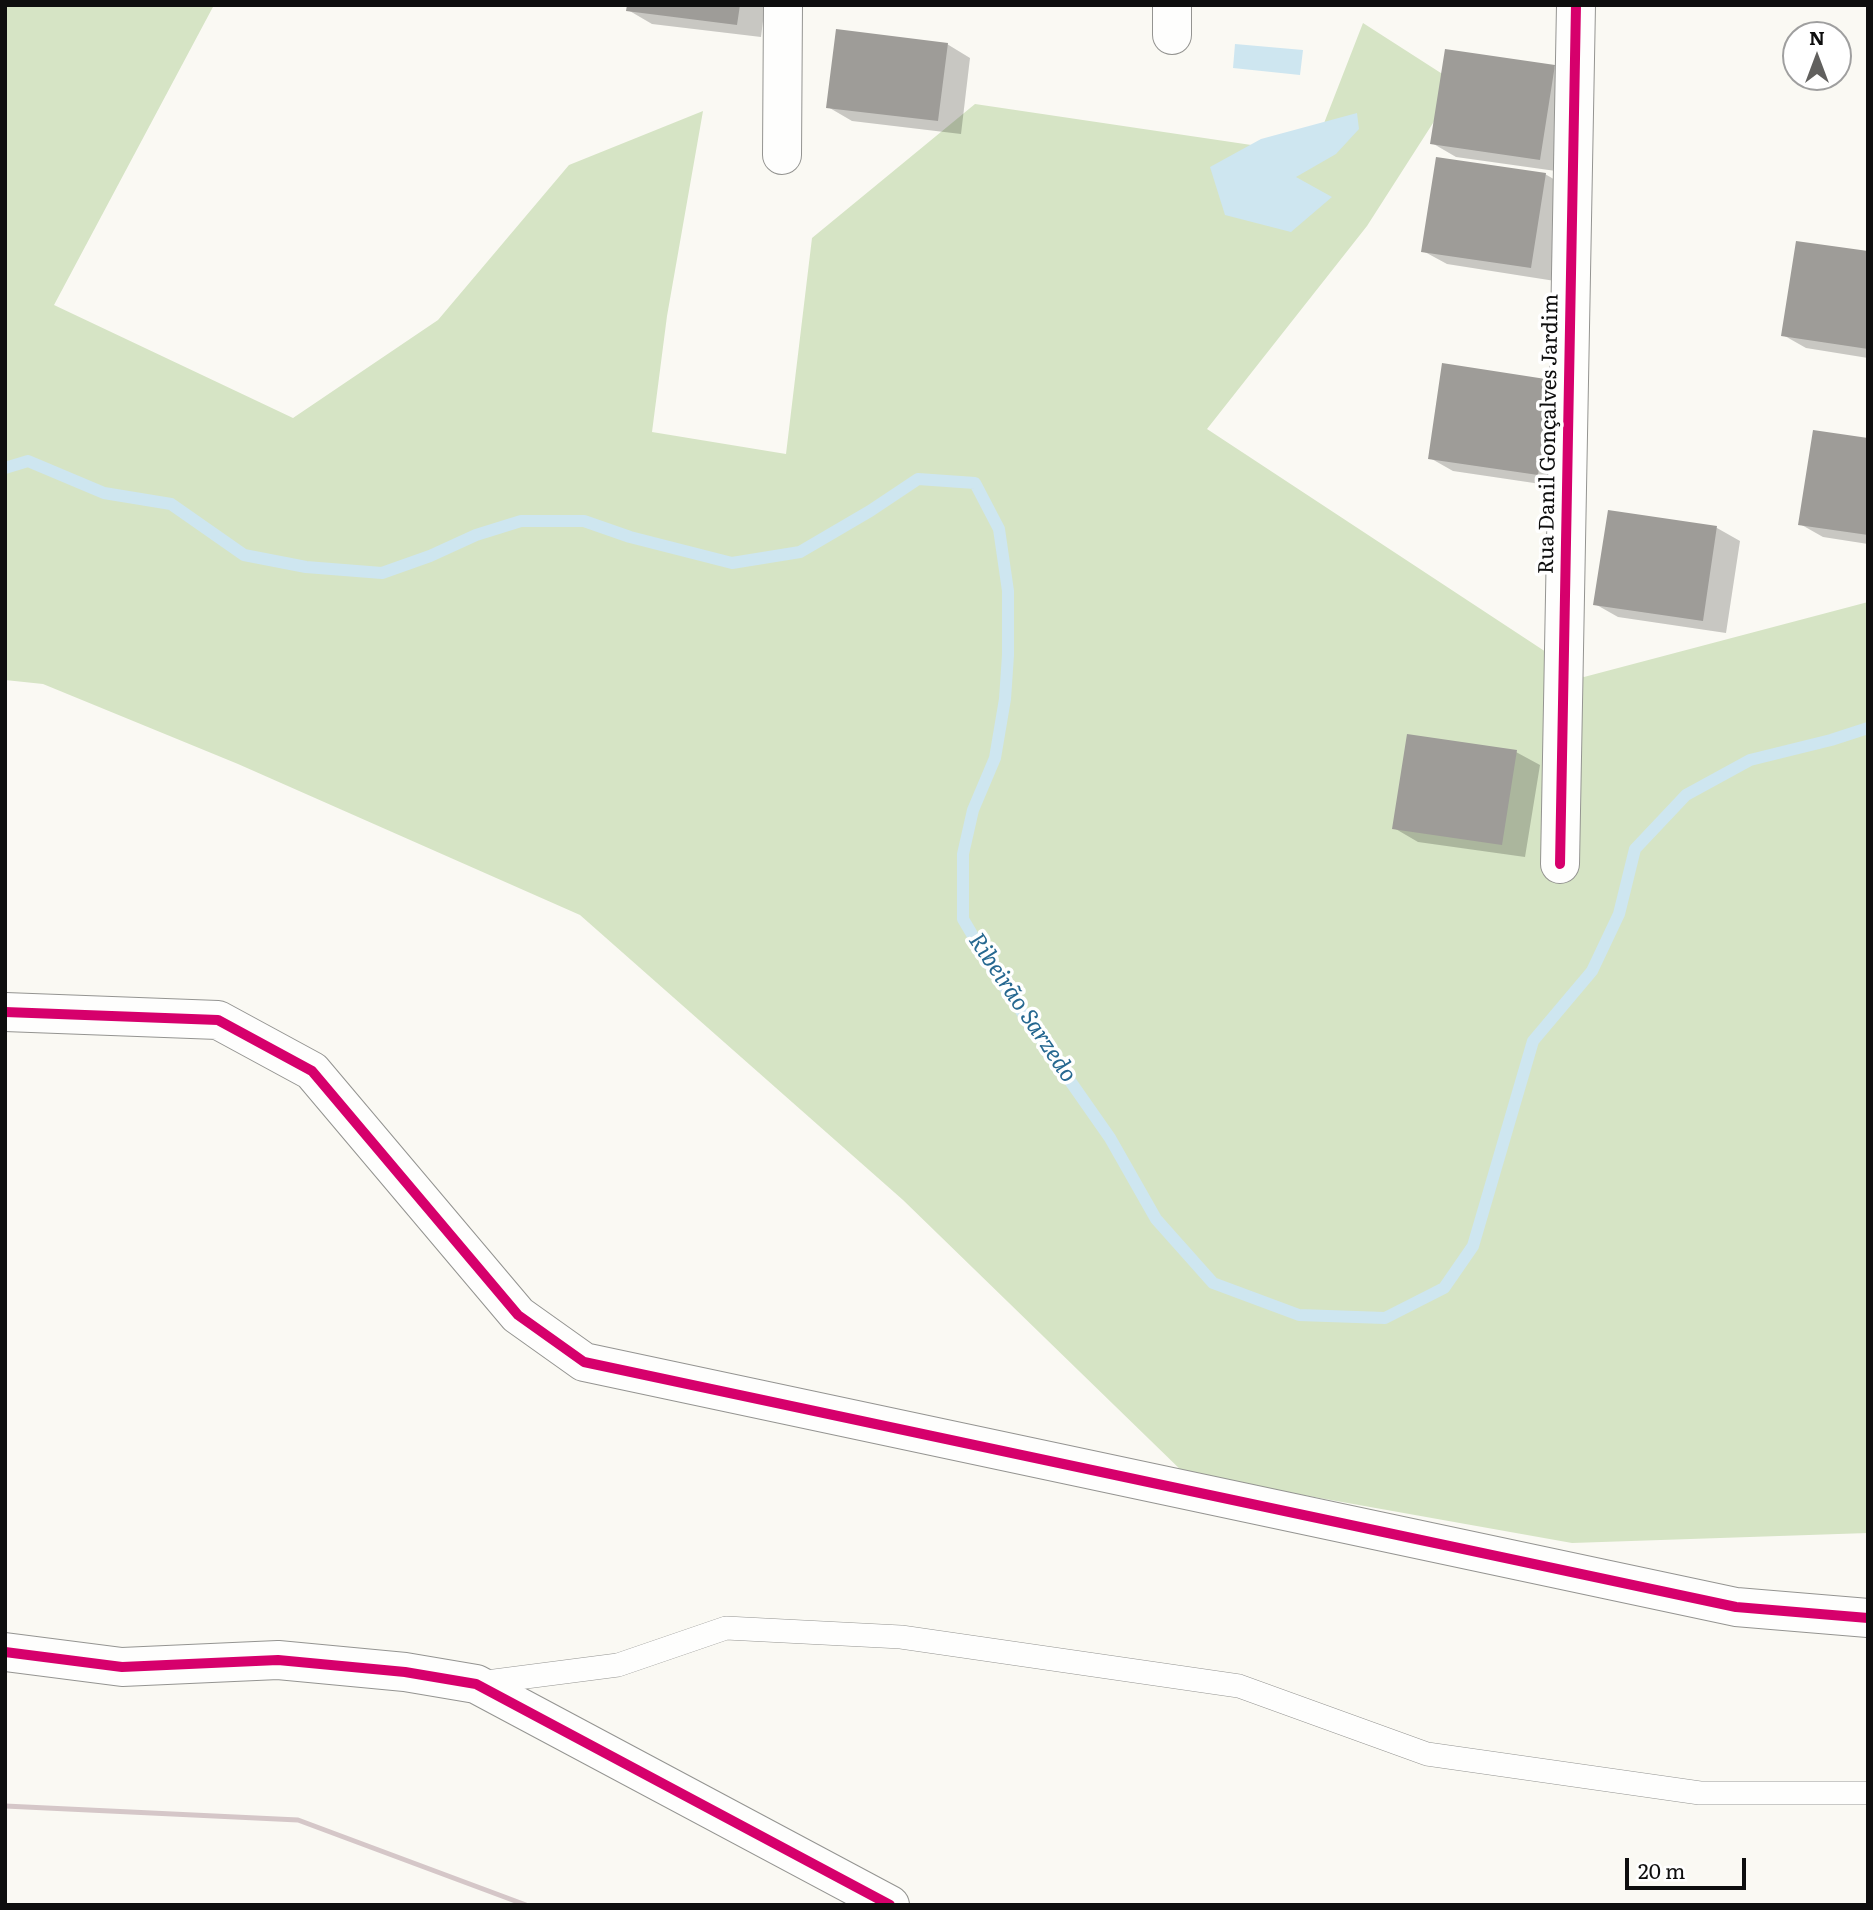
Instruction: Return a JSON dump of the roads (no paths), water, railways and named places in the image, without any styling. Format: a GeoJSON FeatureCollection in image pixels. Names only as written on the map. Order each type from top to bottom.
{"type":"FeatureCollection","features":[{"type":"Feature","properties":{"kind":"street"},"geometry":{"type":"LineString","coordinates":[[782,155],[783,5]]}},
{"type":"Feature","properties":{"kind":"street","name":"Rua Danil Gonçalves Jardim"},"geometry":{"type":"LineString","coordinates":[[1560,864],[1576,5]]}},
{"type":"Feature","properties":{"kind":"street"},"geometry":{"type":"LineString","coordinates":[[5,1012],[218,1020],[312,1071],[518,1315],[584,1363],[1736,1608],[1868,1618]]}},
{"type":"Feature","properties":{"kind":"street"},"geometry":{"type":"LineString","coordinates":[[5,1652],[122,1667],[278,1660],[405,1672],[476,1684],[890,1905]]}},
{"type":"Feature","properties":{"kind":"lane"},"geometry":{"type":"LineString","coordinates":[[476,1684],[618,1665],[726,1628],[901,1637],[1239,1686],[1427,1754],[1700,1793],[1868,1793]]}},
{"type":"Feature","properties":{"kind":"water"},"geometry":{"type":"Polygon","coordinates":[[[1235,44],[1303,50],[1300,75],[1233,68],[1235,44]]]}},
{"type":"Feature","properties":{"kind":"water"},"geometry":{"type":"Polygon","coordinates":[[[1357,113],[1359,129],[1336,154],[1296,177],[1332,197],[1291,232],[1225,215],[1210,167],[1261,139],[1357,113]]]}},
{"type":"Feature","properties":{"kind":"waterway","name":"Ribeirão Sarzedo"},"geometry":{"type":"LineString","coordinates":[[5,468],[28,461],[104,493],[171,504],[244,555],[306,567],[382,573],[430,556],[476,535],[521,521],[584,521],[630,537],[732,563],[800,552],[918,479],[975,483],[999,529],[1008,591],[1008,655],[1005,699],[995,758],[973,810],[963,854],[963,919],[996,975],[1110,1138],[1156,1219],[1213,1283],[1299,1315],[1385,1318],[1444,1288],[1473,1246],[1533,1041],[1592,971],[1619,914],[1635,849],[1686,795],[1750,760],[1868,728]]}},
{"type":"Feature","properties":{"kind":"railway"},"geometry":{"type":"LineString","coordinates":[[5,1806],[298,1820],[526,1905]]}}]}
